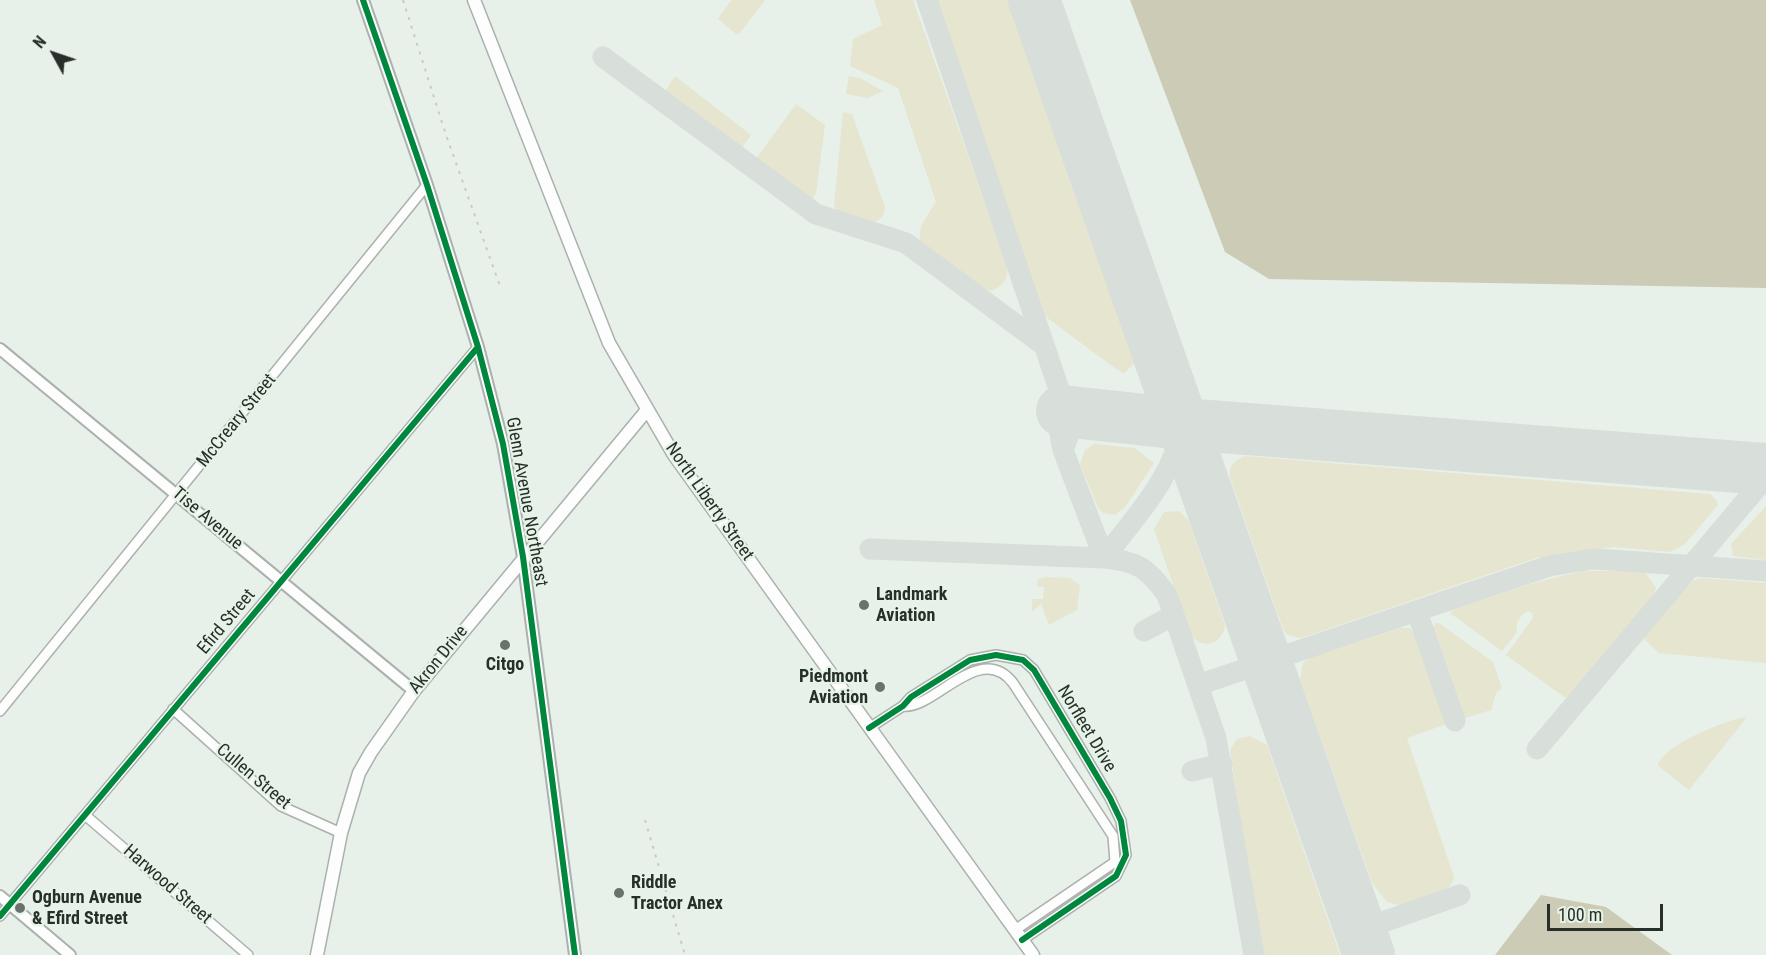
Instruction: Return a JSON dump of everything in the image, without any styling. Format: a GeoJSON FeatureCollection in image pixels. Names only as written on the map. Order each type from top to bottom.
{"type":"FeatureCollection","features":[{"type":"Feature","properties":{"kind":"main road","name":"North Liberty Street"},"geometry":{"type":"LineString","coordinates":[[474,0],[609,343],[647,410],[674,454],[1034,955]]}},
{"type":"Feature","properties":{"kind":"main road","name":"Akron Drive"},"geometry":{"type":"LineString","coordinates":[[316,955],[340,833],[359,773],[384,732],[414,691],[647,410]]}},
{"type":"Feature","properties":{"kind":"street","name":"Glenn Avenue Northeast"},"geometry":{"type":"LineString","coordinates":[[363,0],[427,185],[478,347],[503,444],[523,557],[575,955]]}},
{"type":"Feature","properties":{"kind":"street","name":"McCreary Street"},"geometry":{"type":"LineString","coordinates":[[0,711],[427,185]]}},
{"type":"Feature","properties":{"kind":"street","name":"Efird Street"},"geometry":{"type":"LineString","coordinates":[[0,916],[478,347]]}},
{"type":"Feature","properties":{"kind":"street","name":"Tise Avenue"},"geometry":{"type":"LineString","coordinates":[[1,353],[414,691]]}},
{"type":"Feature","properties":{"kind":"street","name":"Norfleet Drive"},"geometry":{"type":"LineString","coordinates":[[869,728],[903,706],[911,697],[970,660],[987,655],[1023,660],[1029,664],[1110,798],[1120,821],[1126,855],[1119,873],[1110,874]]}},
{"type":"Feature","properties":{"kind":"street","name":"Norfleet Drive"},"geometry":{"type":"LineString","coordinates":[[903,706],[911,707],[950,683],[981,670],[996,672],[1010,679],[1113,836],[1115,862],[1110,874],[1060,914],[1019,935]]}},
{"type":"Feature","properties":{"kind":"street","name":"Cullen Street"},"geometry":{"type":"LineString","coordinates":[[173,709],[281,806],[340,833]]}},
{"type":"Feature","properties":{"kind":"street","name":"Harwood Street"},"geometry":{"type":"LineString","coordinates":[[85,815],[248,955]]}},
{"type":"Feature","properties":{"kind":"street"},"geometry":{"type":"LineString","coordinates":[[1019,935],[1053,905],[1110,874]]}},
{"type":"Feature","properties":{"kind":"street"},"geometry":{"type":"LineString","coordinates":[[0,896],[70,955]]}},
{"type":"Feature","properties":{"kind":"street"},"geometry":{"type":"LineString","coordinates":[[1053,905],[1060,914]]}},
{"type":"Feature","properties":{"kind":"green space"},"geometry":{"type":"Polygon","coordinates":[[[731,0],[765,0],[740,33],[736,34],[718,19],[731,0]]]}},
{"type":"Feature","properties":{"kind":"green space"},"geometry":{"type":"Polygon","coordinates":[[[874,0],[913,0],[1006,263],[1005,280],[992,291],[976,287],[924,250],[921,243],[922,225],[936,202],[898,88],[850,66],[853,39],[882,25],[874,0]]]}},
{"type":"Feature","properties":{"kind":"green space"},"geometry":{"type":"Polygon","coordinates":[[[933,0],[1008,0],[1128,342],[1134,364],[1124,373],[1042,314],[933,0]]]}},
{"type":"Feature","properties":{"kind":"green space"},"geometry":{"type":"Polygon","coordinates":[[[1130,0],[1766,0],[1766,288],[1269,279],[1225,252],[1130,0]]]}},
{"type":"Feature","properties":{"kind":"green space"},"geometry":{"type":"Polygon","coordinates":[[[675,76],[751,135],[740,150],[664,93],[675,76]]]}},
{"type":"Feature","properties":{"kind":"green space"},"geometry":{"type":"Polygon","coordinates":[[[849,76],[860,78],[883,91],[868,98],[846,94],[849,76]]]}},
{"type":"Feature","properties":{"kind":"green space"},"geometry":{"type":"Polygon","coordinates":[[[796,104],[825,125],[816,193],[811,202],[756,159],[796,104]]]}},
{"type":"Feature","properties":{"kind":"green space"},"geometry":{"type":"Polygon","coordinates":[[[843,112],[852,114],[885,207],[884,214],[874,222],[856,220],[837,212],[834,206],[843,112]]]}},
{"type":"Feature","properties":{"kind":"green space"},"geometry":{"type":"Polygon","coordinates":[[[1094,444],[1135,448],[1154,463],[1126,506],[1115,515],[1103,513],[1098,508],[1080,464],[1085,450],[1094,444]]]}},
{"type":"Feature","properties":{"kind":"green space"},"geometry":{"type":"Polygon","coordinates":[[[1245,456],[1710,494],[1718,505],[1685,544],[1670,552],[1614,547],[1536,558],[1301,638],[1287,635],[1283,629],[1230,478],[1233,464],[1245,456]]]}},
{"type":"Feature","properties":{"kind":"green space"},"geometry":{"type":"Polygon","coordinates":[[[1766,506],[1766,560],[1733,556],[1731,544],[1766,506]]]}},
{"type":"Feature","properties":{"kind":"green space"},"geometry":{"type":"Polygon","coordinates":[[[1179,511],[1189,521],[1225,626],[1223,633],[1215,642],[1205,644],[1194,639],[1190,634],[1154,529],[1164,512],[1179,511]]]}},
{"type":"Feature","properties":{"kind":"green space"},"geometry":{"type":"Polygon","coordinates":[[[1583,571],[1646,573],[1656,588],[1650,604],[1570,697],[1564,697],[1506,655],[1533,618],[1532,613],[1528,611],[1520,617],[1517,622],[1517,632],[1502,651],[1450,613],[1454,609],[1537,582],[1583,571]]]}},
{"type":"Feature","properties":{"kind":"green space"},"geometry":{"type":"Polygon","coordinates":[[[1070,578],[1080,585],[1077,610],[1049,625],[1041,604],[1032,612],[1032,599],[1043,599],[1044,587],[1037,587],[1038,579],[1070,578]]]}},
{"type":"Feature","properties":{"kind":"green space"},"geometry":{"type":"Polygon","coordinates":[[[1701,578],[1766,583],[1766,663],[1659,653],[1645,640],[1644,630],[1684,584],[1701,578]]]}},
{"type":"Feature","properties":{"kind":"green space"},"geometry":{"type":"Polygon","coordinates":[[[1436,623],[1493,662],[1502,688],[1496,693],[1491,710],[1465,718],[1459,715],[1432,636],[1431,630],[1436,623]]]}},
{"type":"Feature","properties":{"kind":"green space"},"geometry":{"type":"Polygon","coordinates":[[[1401,628],[1409,628],[1417,635],[1447,719],[1444,725],[1407,738],[1454,877],[1444,892],[1436,898],[1404,905],[1386,901],[1372,883],[1300,680],[1303,663],[1309,658],[1401,628]]]}},
{"type":"Feature","properties":{"kind":"green space"},"geometry":{"type":"Polygon","coordinates":[[[1747,717],[1689,790],[1658,766],[1670,750],[1682,742],[1711,728],[1747,717]]]}},
{"type":"Feature","properties":{"kind":"green space"},"geometry":{"type":"Polygon","coordinates":[[[1250,736],[1267,745],[1340,955],[1260,955],[1230,750],[1237,739],[1250,736]]]}},
{"type":"Feature","properties":{"kind":"green space"},"geometry":{"type":"Polygon","coordinates":[[[1541,895],[1606,907],[1672,955],[1495,955],[1541,895]]]}},
{"type":"Feature","properties":{"kind":"taxiway"},"geometry":{"type":"LineString","coordinates":[[927,0],[1062,398],[1060,434],[1063,450],[1104,558],[1125,561],[1141,568],[1154,578],[1167,595],[1216,738],[1254,955]]}},
{"type":"Feature","properties":{"kind":"taxiway"},"geometry":{"type":"LineString","coordinates":[[603,57],[816,214],[906,243],[1042,344]]}},
{"type":"Feature","properties":{"kind":"taxiway"},"geometry":{"type":"LineString","coordinates":[[1063,450],[1070,431],[1101,415]]}},
{"type":"Feature","properties":{"kind":"taxiway"},"geometry":{"type":"LineString","coordinates":[[870,549],[1104,558],[1141,511],[1162,479],[1178,443],[1183,424]]}},
{"type":"Feature","properties":{"kind":"taxiway"},"geometry":{"type":"LineString","coordinates":[[1174,465],[1189,448],[1197,443],[1215,435],[1247,428]]}},
{"type":"Feature","properties":{"kind":"taxiway"},"geometry":{"type":"LineString","coordinates":[[1537,749],[1766,477]]}},
{"type":"Feature","properties":{"kind":"taxiway"},"geometry":{"type":"LineString","coordinates":[[1198,685],[1549,566],[1593,559],[1766,571]]}},
{"type":"Feature","properties":{"kind":"taxiway"},"geometry":{"type":"LineString","coordinates":[[1417,612],[1455,721]]}},
{"type":"Feature","properties":{"kind":"taxiway"},"geometry":{"type":"LineString","coordinates":[[1144,631],[1174,615]]}},
{"type":"Feature","properties":{"kind":"taxiway"},"geometry":{"type":"LineString","coordinates":[[1192,771],[1222,764]]}},
{"type":"Feature","properties":{"kind":"taxiway"},"geometry":{"type":"LineString","coordinates":[[1360,930],[1460,895]]}},
{"type":"Feature","properties":{"kind":"taxiway"},"geometry":{"type":"LineString","coordinates":[[1357,955],[1365,945]]}},
{"type":"Feature","properties":{"kind":"runway"},"geometry":{"type":"LineString","coordinates":[[1034,0],[1369,955]]}},
{"type":"Feature","properties":{"kind":"runway"},"geometry":{"type":"LineString","coordinates":[[1062,411],[1183,424],[1766,469]]}},
{"type":"Feature","properties":{"kind":"railway"},"geometry":{"type":"LineString","coordinates":[[403,0],[446,135],[500,286]]}},
{"type":"Feature","properties":{"kind":"railway"},"geometry":{"type":"LineString","coordinates":[[645,820],[685,955]]}},
{"type":"Feature","properties":{"kind":"cycle path"},"geometry":{"type":"LineString","coordinates":[[363,0],[427,185],[478,347],[503,444],[523,557],[575,955]]}},
{"type":"Feature","properties":{"kind":"cycle path"},"geometry":{"type":"LineString","coordinates":[[0,916],[478,347]]}},
{"type":"Feature","properties":{"kind":"cycle path"},"geometry":{"type":"LineString","coordinates":[[869,728],[903,706],[911,697],[970,660],[996,655],[1023,660],[1034,670],[1110,798],[1121,821],[1126,855],[1116,876],[1022,940]]}},
{"type":"Feature","properties":{"kind":"place","name":"Landmark Aviation"},"geometry":{"type":"Point","coordinates":[864,605]}},
{"type":"Feature","properties":{"kind":"place","name":"Citgo"},"geometry":{"type":"Point","coordinates":[505,645]}},
{"type":"Feature","properties":{"kind":"place","name":"Piedmont Aviation"},"geometry":{"type":"Point","coordinates":[880,687]}},
{"type":"Feature","properties":{"kind":"place","name":"Riddle Tractor Anex"},"geometry":{"type":"Point","coordinates":[619,893]}},
{"type":"Feature","properties":{"kind":"place","name":"Ogburn Avenue & Efird Street"},"geometry":{"type":"Point","coordinates":[20,908]}}]}
